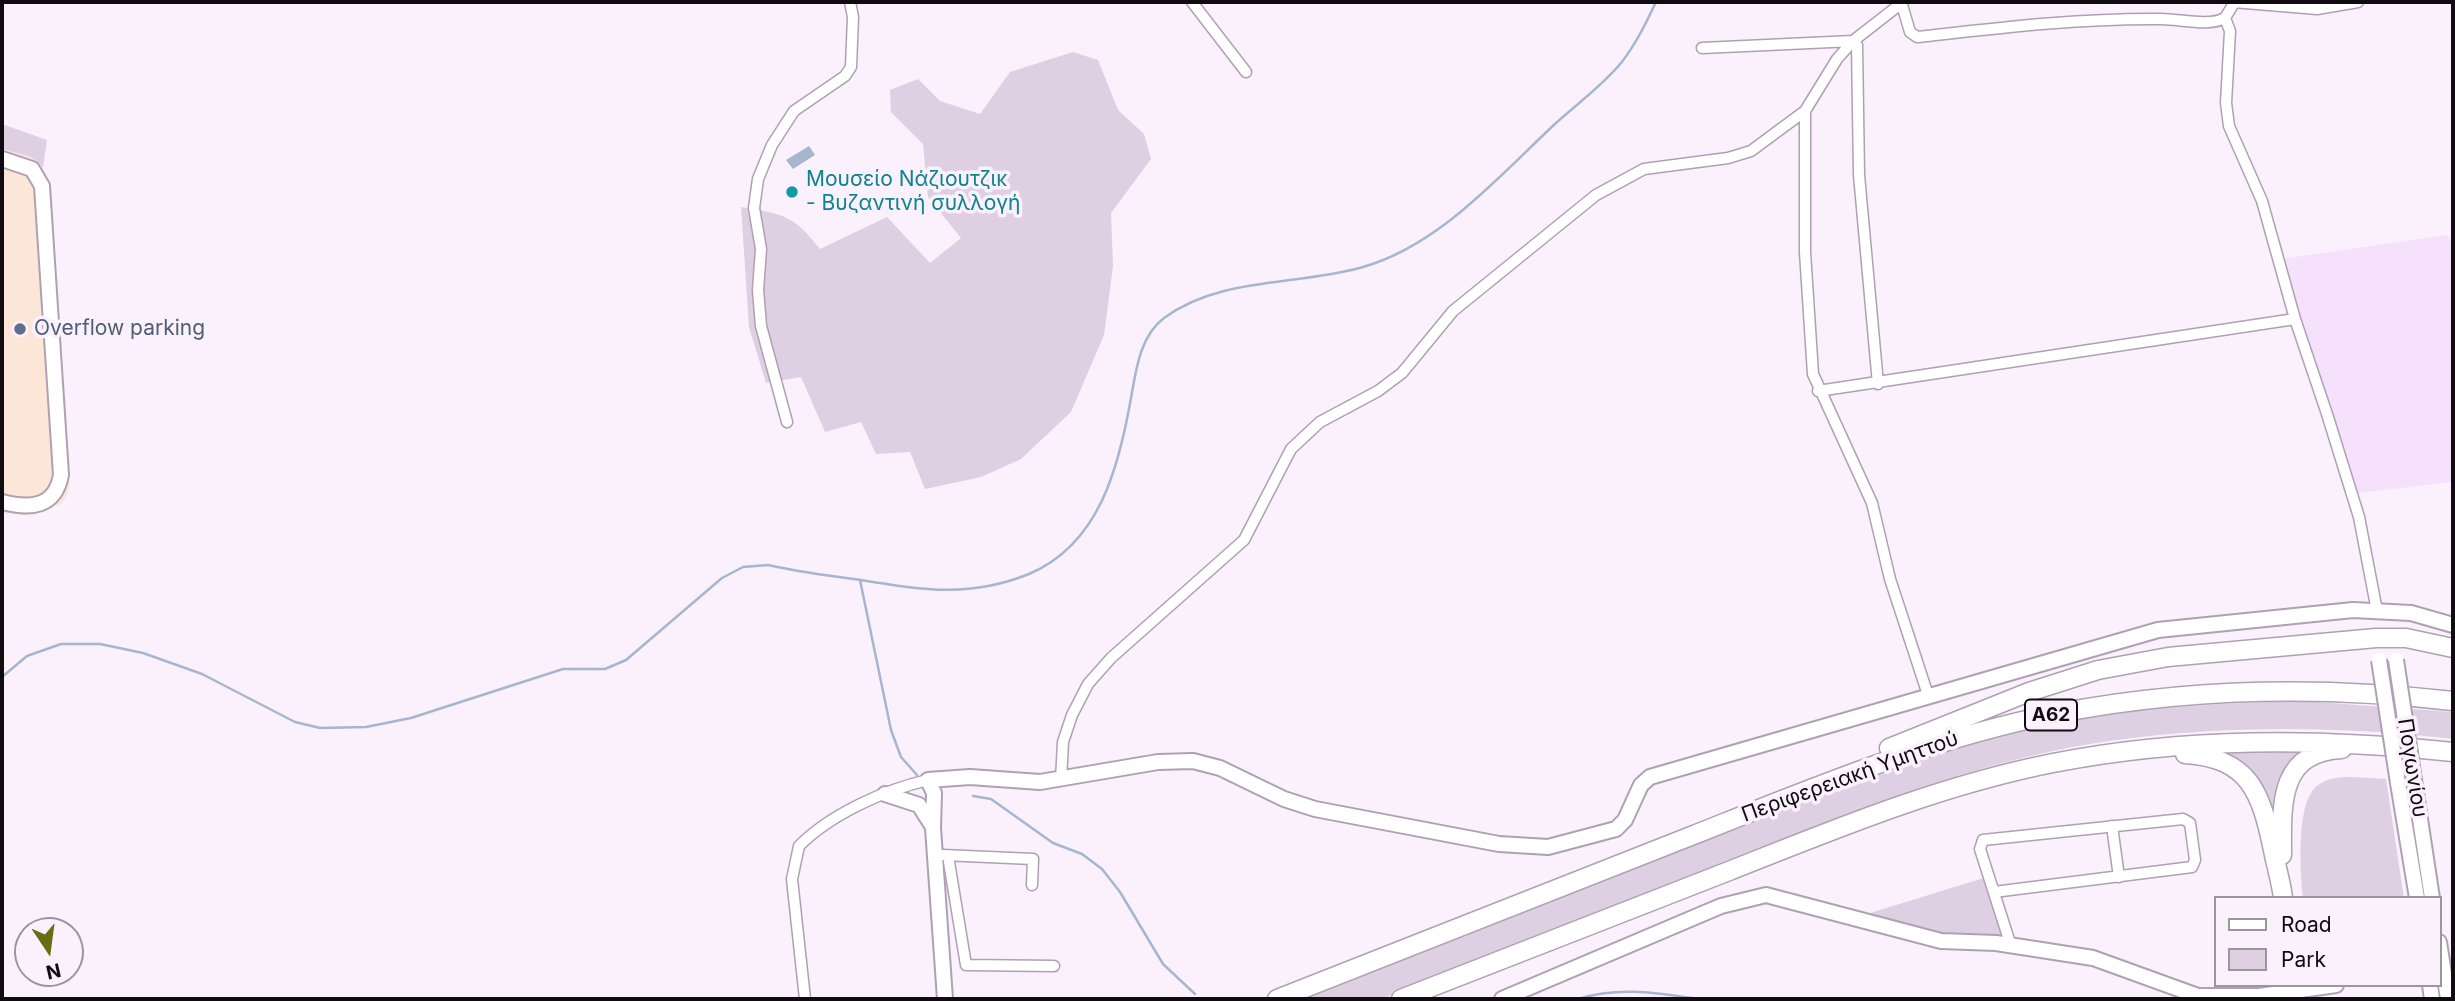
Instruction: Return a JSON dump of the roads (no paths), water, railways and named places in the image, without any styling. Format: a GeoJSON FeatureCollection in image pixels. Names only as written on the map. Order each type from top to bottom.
{"type":"FeatureCollection","features":[{"type":"Feature","properties":{"kind":"highway"},"geometry":{"type":"LineString","coordinates":[[1765,806],[1824,776],[1926,733],[2029,692],[2098,670],[2168,657],[2384,638],[2453,648]]}},
{"type":"Feature","properties":{"kind":"highway","name":"Περιφερειακή Υμηττού"},"geometry":{"type":"LineString","coordinates":[[1277,999],[1765,806],[1943,742],[2016,722],[2102,706],[2201,695],[2301,692],[2453,701]]}},
{"type":"Feature","properties":{"kind":"highway","name":"Περιφερειακή Υμηττού"},"geometry":{"type":"LineString","coordinates":[[1401,999],[1865,818],[1999,775],[2122,751],[2176,746],[2298,741],[2453,752]]}},
{"type":"Feature","properties":{"kind":"highway"},"geometry":{"type":"LineString","coordinates":[[2282,890],[2283,797],[2296,769],[2325,752],[2395,746]]}},
{"type":"Feature","properties":{"kind":"highway"},"geometry":{"type":"LineString","coordinates":[[2122,751],[2152,756],[2200,755],[2228,763],[2239,771],[2262,801],[2282,890]]}},
{"type":"Feature","properties":{"kind":"street"},"geometry":{"type":"LineString","coordinates":[[787,422],[761,326],[758,290],[761,249],[754,208],[758,179],[772,145],[794,111],[845,76],[852,67],[853,17],[850,2]]}},
{"type":"Feature","properties":{"kind":"street"},"geometry":{"type":"LineString","coordinates":[[1192,2],[1246,72]]}},
{"type":"Feature","properties":{"kind":"street"},"geometry":{"type":"LineString","coordinates":[[1061,780],[1063,742],[1072,715],[1088,684],[1111,658],[1244,540],[1291,449],[1320,422],[1378,391],[1402,373],[1453,311],[1596,195],[1644,169],[1739,156],[1751,151],[1805,111],[1837,59],[1853,41],[1902,3],[1910,32],[1917,37],[2086,22],[2160,19],[2214,21],[2225,18],[2234,2],[2284,4],[2317,9],[2358,2]]}},
{"type":"Feature","properties":{"kind":"street"},"geometry":{"type":"LineString","coordinates":[[2225,18],[2230,31],[2226,103],[2229,126],[2262,201],[2295,319],[2359,517],[2377,611]]}},
{"type":"Feature","properties":{"kind":"street"},"geometry":{"type":"LineString","coordinates":[[1702,48],[1853,41]]}},
{"type":"Feature","properties":{"kind":"street"},"geometry":{"type":"LineString","coordinates":[[1853,41],[1857,46],[1862,222],[1878,384]]}},
{"type":"Feature","properties":{"kind":"street"},"geometry":{"type":"LineString","coordinates":[[1805,111],[1809,355],[1818,391],[1846,444],[1871,503],[1890,579],[1928,695]]}},
{"type":"Feature","properties":{"kind":"street"},"geometry":{"type":"LineString","coordinates":[[2,159],[32,169],[42,186],[61,475],[56,492],[41,505],[23,508],[2,502]]}},
{"type":"Feature","properties":{"kind":"street"},"geometry":{"type":"LineString","coordinates":[[1818,391],[2295,319]]}},
{"type":"Feature","properties":{"kind":"street"},"geometry":{"type":"LineString","coordinates":[[805,999],[792,879],[794,856],[808,837],[885,794],[928,780],[960,777],[1040,782],[1158,762],[1193,761],[1220,768],[1284,799],[1315,809],[1499,844],[1548,847],[1616,829],[1625,820],[1641,785],[1650,777],[2158,629],[2353,610],[2411,613],[2453,625]]}},
{"type":"Feature","properties":{"kind":"street","name":"Πογωνίου"},"geometry":{"type":"LineString","coordinates":[[2384,638],[2379,660],[2417,896]]}},
{"type":"Feature","properties":{"kind":"street","name":"Πογωνίου"},"geometry":{"type":"LineString","coordinates":[[2384,638],[2396,660],[2432,896]]}},
{"type":"Feature","properties":{"kind":"street"},"geometry":{"type":"LineString","coordinates":[[929,809],[947,785],[960,777]]}},
{"type":"Feature","properties":{"kind":"street"},"geometry":{"type":"LineString","coordinates":[[928,780],[934,793],[929,809],[966,965],[1054,966]]}},
{"type":"Feature","properties":{"kind":"street"},"geometry":{"type":"LineString","coordinates":[[885,794],[904,798],[929,809]]}},
{"type":"Feature","properties":{"kind":"street"},"geometry":{"type":"LineString","coordinates":[[1994,892],[2192,867],[2196,860],[2191,825],[2183,819],[1983,840],[1980,849],[2011,946]]}},
{"type":"Feature","properties":{"kind":"street"},"geometry":{"type":"LineString","coordinates":[[2112,826],[2119,877]]}},
{"type":"Feature","properties":{"kind":"street"},"geometry":{"type":"LineString","coordinates":[[942,855],[1032,859],[1032,885]]}},
{"type":"Feature","properties":{"kind":"street"},"geometry":{"type":"LineString","coordinates":[[942,855],[945,999]]}},
{"type":"Feature","properties":{"kind":"street"},"geometry":{"type":"LineString","coordinates":[[1502,999],[1721,906],[1759,896],[1788,899],[1941,941],[2011,946],[2104,960],[2198,996],[2239,998],[2314,987]]}},
{"type":"Feature","properties":{"kind":"street"},"geometry":{"type":"LineString","coordinates":[[2445,961],[2448,999]]}},
{"type":"Feature","properties":{"kind":"water"},"geometry":{"type":"Polygon","coordinates":[[[809,146],[815,155],[793,169],[786,160],[809,146]]]}},
{"type":"Feature","properties":{"kind":"waterway"},"geometry":{"type":"LineString","coordinates":[[2,677],[27,656],[61,644],[100,644],[143,653],[202,674],[295,722],[320,728],[366,727],[411,718],[563,669],[605,669],[626,660],[722,578],[743,567],[768,565],[905,587],[946,590],[1007,582],[1029,574],[1053,561],[1073,543],[1102,500],[1120,450],[1140,354],[1156,325],[1186,305],[1210,295],[1235,288],[1363,267],[1418,243],[1467,207],[1606,79],[1631,48],[1656,2]]}},
{"type":"Feature","properties":{"kind":"waterway"},"geometry":{"type":"LineString","coordinates":[[860,580],[891,730],[901,757],[917,775]]}},
{"type":"Feature","properties":{"kind":"waterway"},"geometry":{"type":"LineString","coordinates":[[973,796],[991,799],[1053,843],[1082,854],[1102,869],[1120,892],[1163,964],[1195,994]]}},
{"type":"Feature","properties":{"kind":"waterway"},"geometry":{"type":"LineString","coordinates":[[1578,999],[1623,992],[1699,999]]}},
{"type":"Feature","properties":{"kind":"place","name":"Μουσείο Νάζιουτζικ - Βυζαντινή συλλογή"},"geometry":{"type":"Point","coordinates":[792,192]}},
{"type":"Feature","properties":{"kind":"place","name":"Overflow parking"},"geometry":{"type":"Point","coordinates":[20,329]}}]}
